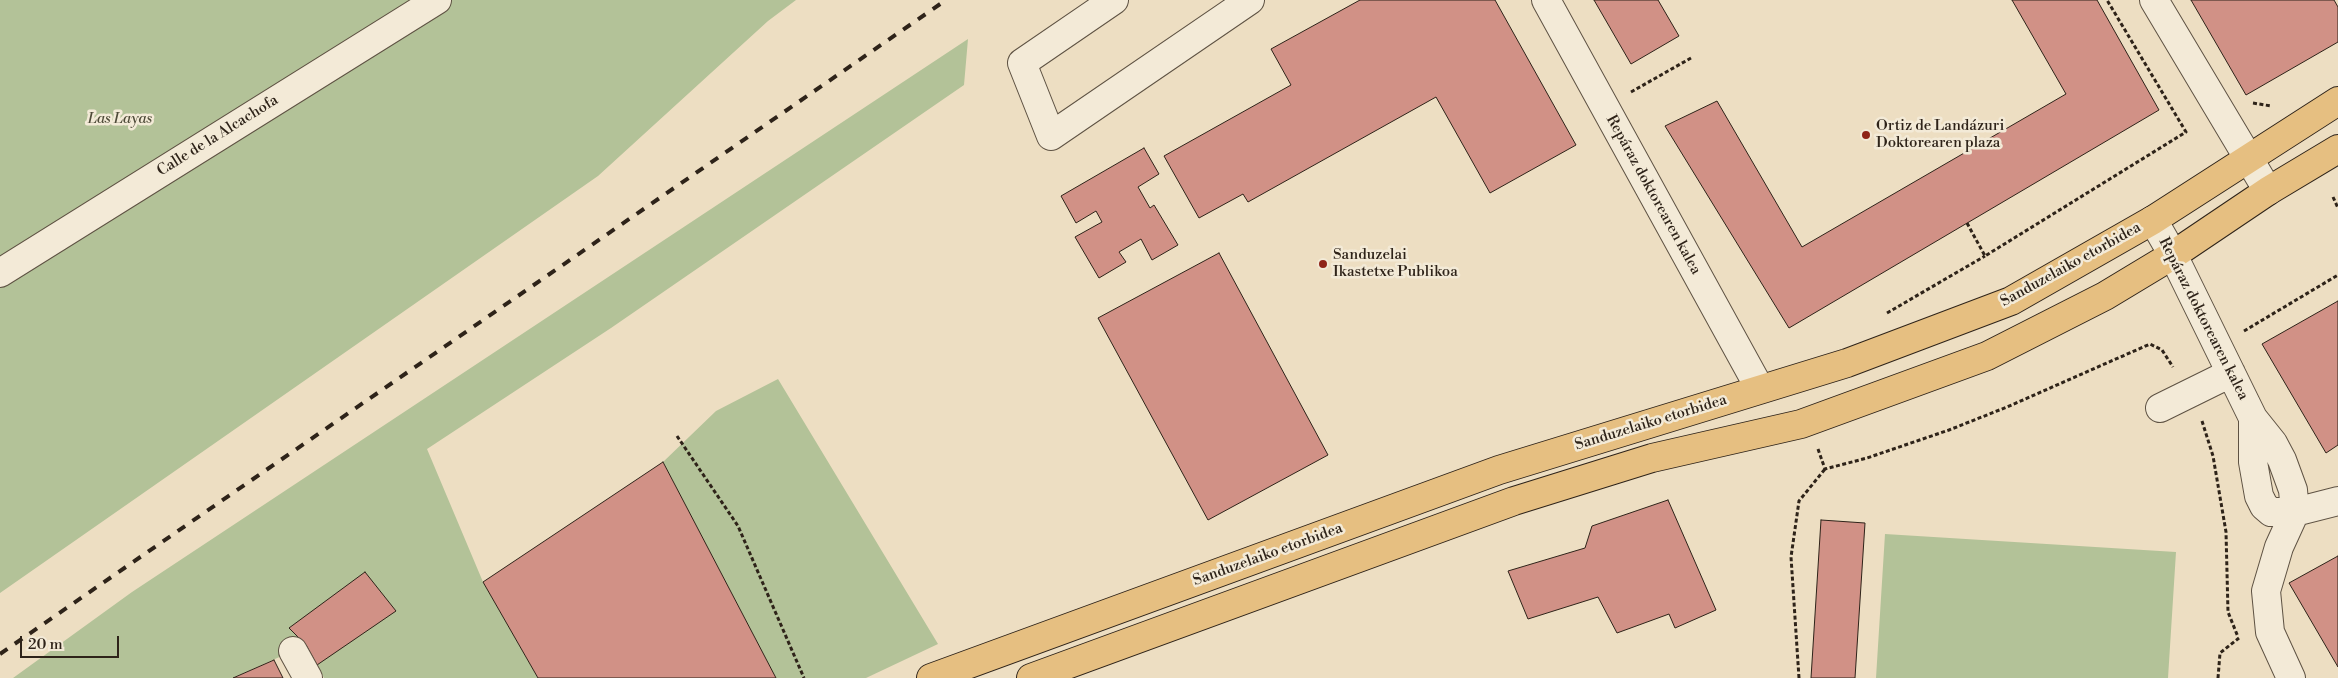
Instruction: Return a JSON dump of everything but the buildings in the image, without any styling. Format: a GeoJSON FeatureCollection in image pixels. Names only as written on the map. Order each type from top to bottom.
{"type":"FeatureCollection","features":[{"type":"Feature","properties":{"kind":"main road","name":"Sanduzelaiko etorbidea"},"geometry":{"type":"LineString","coordinates":[[931,678],[1499,470],[1847,363],[2011,301],[2152,220],[2338,101]]}},
{"type":"Feature","properties":{"kind":"main road"},"geometry":{"type":"LineString","coordinates":[[1031,678],[1514,501],[1652,458],[1801,424],[1851,408],[1987,356],[2089,306],[2173,255],[2268,191],[2338,149]]}},
{"type":"Feature","properties":{"kind":"street","name":"Calle de la Alcachofa"},"geometry":{"type":"LineString","coordinates":[[0,272],[437,0]]}},
{"type":"Feature","properties":{"kind":"street"},"geometry":{"type":"LineString","coordinates":[[1114,0],[1022,63],[1051,136],[1250,0]]}},
{"type":"Feature","properties":{"kind":"street","name":"Repáraz doktorearen kalea"},"geometry":{"type":"LineString","coordinates":[[1546,0],[1760,389]]}},
{"type":"Feature","properties":{"kind":"street"},"geometry":{"type":"LineString","coordinates":[[2154,0],[2247,159],[2268,191]]}},
{"type":"Feature","properties":{"kind":"street","name":"Repáraz doktorearen kalea"},"geometry":{"type":"LineString","coordinates":[[2152,220],[2173,255],[2253,418],[2252,462],[2259,496],[2264,506],[2271,512],[2296,512]]}},
{"type":"Feature","properties":{"kind":"street"},"geometry":{"type":"LineString","coordinates":[[2160,408],[2231,373]]}},
{"type":"Feature","properties":{"kind":"street"},"geometry":{"type":"LineString","coordinates":[[2291,678],[2270,632],[2266,591],[2269,574],[2279,547],[2296,512],[2338,501]]}},
{"type":"Feature","properties":{"kind":"street"},"geometry":{"type":"LineString","coordinates":[[293,651],[308,678]]}},
{"type":"Feature","properties":{"kind":"path"},"geometry":{"type":"LineString","coordinates":[[1882,316],[1985,256],[2186,132],[2107,0]]}},
{"type":"Feature","properties":{"kind":"path"},"geometry":{"type":"LineString","coordinates":[[1628,94],[1691,58]]}},
{"type":"Feature","properties":{"kind":"path"},"geometry":{"type":"LineString","coordinates":[[2333,197],[2338,208]]}},
{"type":"Feature","properties":{"kind":"path"},"geometry":{"type":"LineString","coordinates":[[1967,223],[1985,256]]}},
{"type":"Feature","properties":{"kind":"path"},"geometry":{"type":"LineString","coordinates":[[2242,333],[2338,275]]}},
{"type":"Feature","properties":{"kind":"path"},"geometry":{"type":"LineString","coordinates":[[1799,678],[1791,557],[1799,500],[1825,469],[1867,458],[1949,430],[2150,344],[2162,350],[2189,394],[2203,422],[2213,456],[2228,549],[2228,612],[2242,646]]}},
{"type":"Feature","properties":{"kind":"path"},"geometry":{"type":"LineString","coordinates":[[677,436],[738,526],[804,678]]}},
{"type":"Feature","properties":{"kind":"path"},"geometry":{"type":"LineString","coordinates":[[1817,445],[1825,469]]}},
{"type":"Feature","properties":{"kind":"path"},"geometry":{"type":"LineString","coordinates":[[2218,678],[2220,653],[2238,638],[2270,632]]}},
{"type":"Feature","properties":{"kind":"green space","name":"Las Layas"},"geometry":{"type":"Polygon","coordinates":[[[0,0],[796,0],[768,21],[598,176],[0,593],[0,0]]]}},
{"type":"Feature","properties":{"kind":"green space"},"geometry":{"type":"Polygon","coordinates":[[[968,39],[964,85],[611,328],[427,449],[483,582],[538,678],[324,678],[306,645],[233,678],[13,678],[132,592],[968,39]]]}},
{"type":"Feature","properties":{"kind":"green space"},"geometry":{"type":"Polygon","coordinates":[[[778,379],[938,644],[866,678],[776,678],[663,462],[716,411],[778,379]]]}},
{"type":"Feature","properties":{"kind":"green space"},"geometry":{"type":"Polygon","coordinates":[[[1885,534],[2176,552],[2168,678],[1876,678],[1885,534]]]}},
{"type":"Feature","properties":{"kind":"railway"},"geometry":{"type":"LineString","coordinates":[[0,654],[946,0]]}},
{"type":"Feature","properties":{"kind":"place","name":"Ortiz de Landázuri Doktorearen plaza"},"geometry":{"type":"Point","coordinates":[1866,135]}},
{"type":"Feature","properties":{"kind":"place","name":"Sanduzelai Ikastetxe Publikoa"},"geometry":{"type":"Point","coordinates":[1323,264]}}]}
